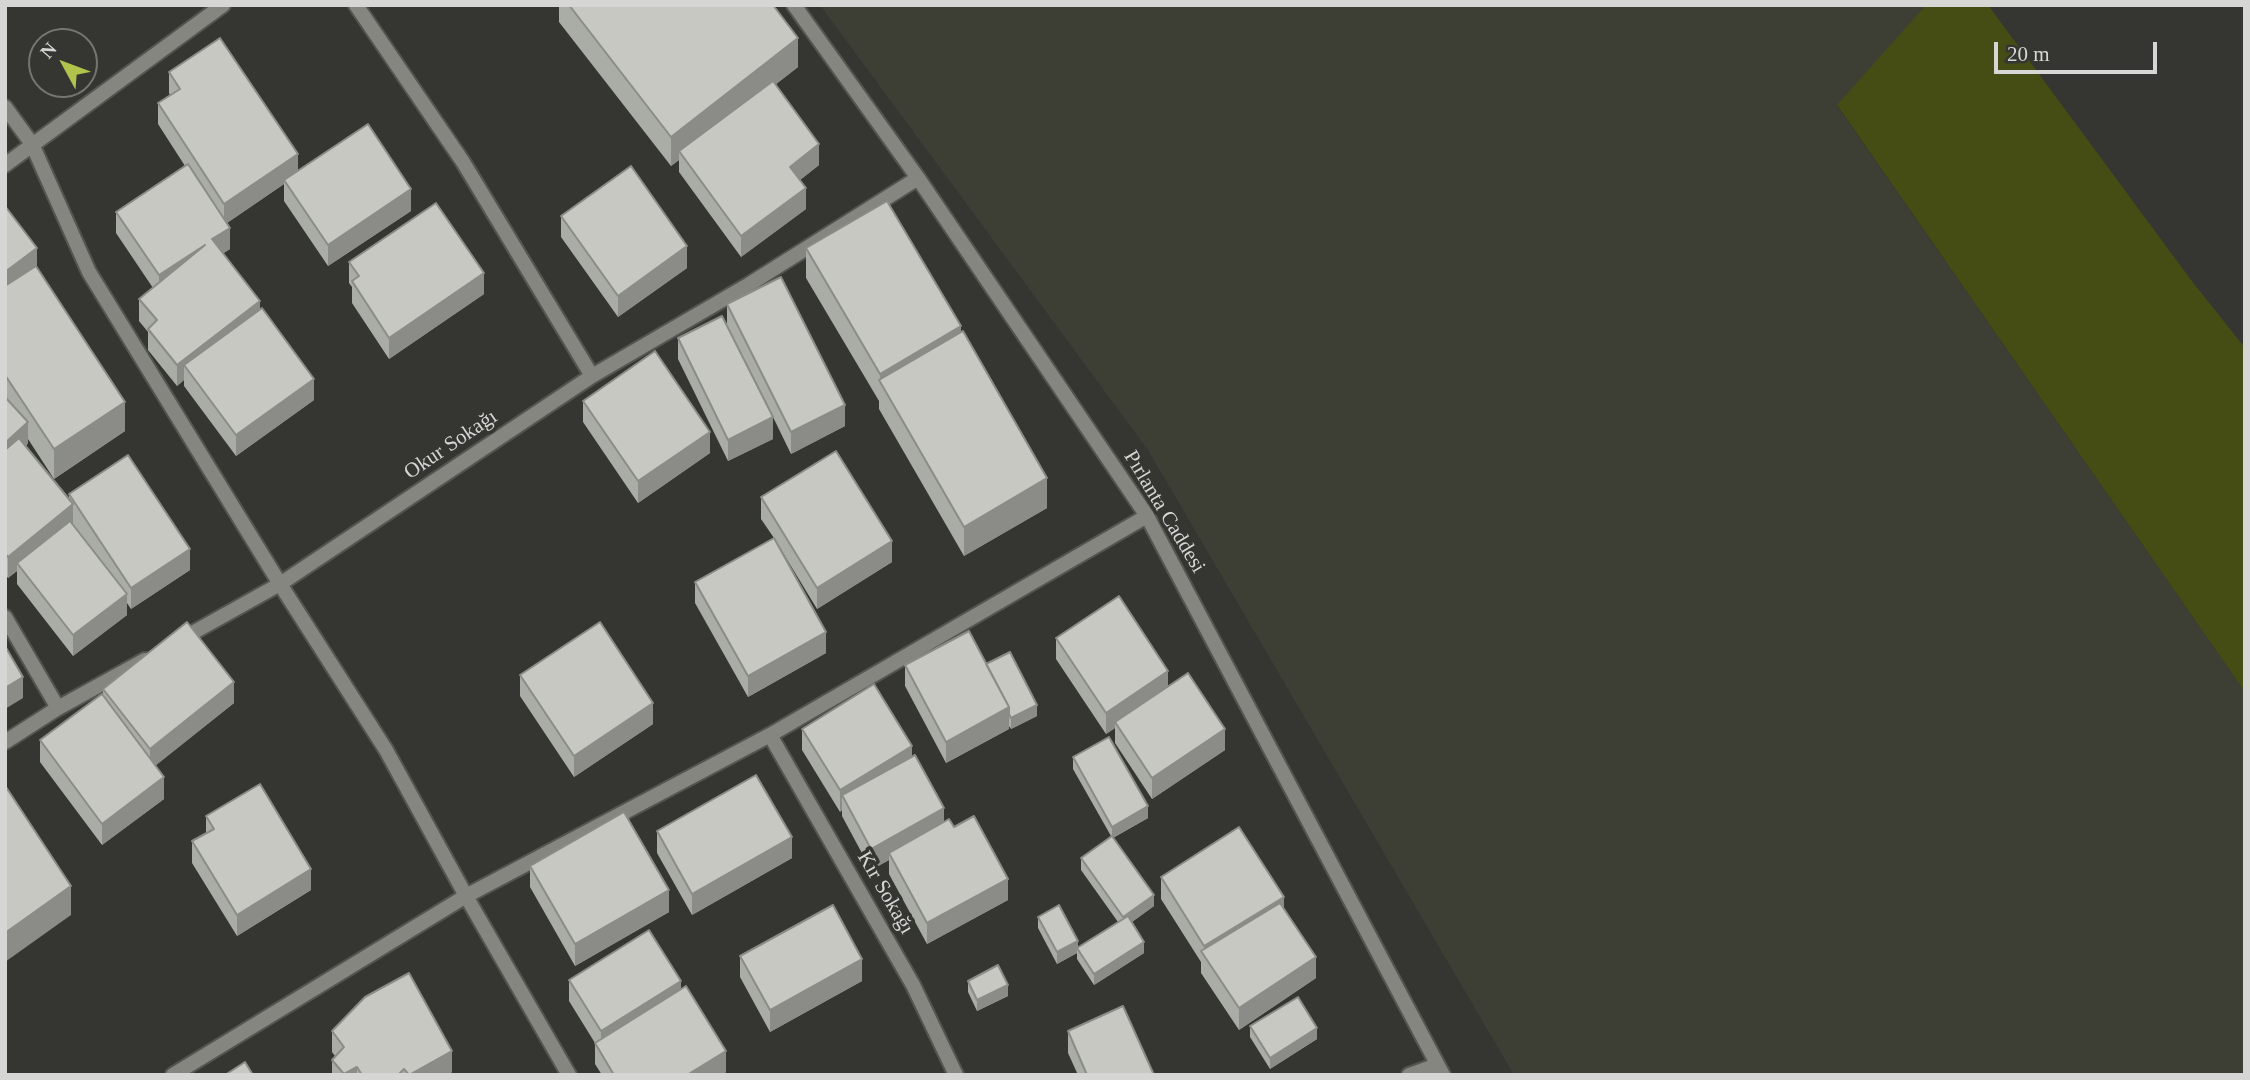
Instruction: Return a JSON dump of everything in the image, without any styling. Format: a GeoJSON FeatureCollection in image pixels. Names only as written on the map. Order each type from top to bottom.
{"type":"FeatureCollection","features":[{"type":"Feature","properties":{"kind":"street"},"geometry":{"type":"LineString","coordinates":[[5,165],[223,5]]}},
{"type":"Feature","properties":{"kind":"street"},"geometry":{"type":"LineString","coordinates":[[356,5],[463,162],[592,376]]}},
{"type":"Feature","properties":{"kind":"street","name":"Pırlanta Caddesi"},"geometry":{"type":"LineString","coordinates":[[794,5],[918,178],[1147,516],[1440,1070]]}},
{"type":"Feature","properties":{"kind":"street"},"geometry":{"type":"LineString","coordinates":[[5,107],[32,144],[89,272],[280,584],[386,750],[569,1075]]}},
{"type":"Feature","properties":{"kind":"street","name":"Okur Sokağı"},"geometry":{"type":"LineString","coordinates":[[5,742],[58,708],[280,584],[592,376],[748,285],[918,178]]}},
{"type":"Feature","properties":{"kind":"street"},"geometry":{"type":"LineString","coordinates":[[173,1075],[466,896],[770,735],[1147,516]]}},
{"type":"Feature","properties":{"kind":"street"},"geometry":{"type":"LineString","coordinates":[[5,617],[58,708]]}},
{"type":"Feature","properties":{"kind":"street","name":"Kır Sokağı"},"geometry":{"type":"LineString","coordinates":[[770,735],[913,985],[956,1075]]}},
{"type":"Feature","properties":{"kind":"street"},"geometry":{"type":"LineString","coordinates":[[1409,1075],[1440,1070]]}},
{"type":"Feature","properties":{"kind":"shaded area"},"geometry":{"type":"Polygon","coordinates":[[[820,5],[1926,5],[1837,106],[2245,692],[2245,1075],[1514,1075],[1148,450],[820,5]]]}},
{"type":"Feature","properties":{"kind":"green space"},"geometry":{"type":"Polygon","coordinates":[[[1926,5],[1988,5],[2191,280],[2245,348],[2245,692],[1837,105],[1926,5]]]}},
{"type":"Feature","properties":{"kind":"building"},"geometry":{"type":"Polygon","coordinates":[[[569,5],[773,5],[798,38],[671,137],[569,5]]]}},
{"type":"Feature","properties":{"kind":"building"},"geometry":{"type":"Polygon","coordinates":[[[220,38],[298,154],[224,204],[158,103],[180,89],[169,72],[220,38]]]}},
{"type":"Feature","properties":{"kind":"building"},"geometry":{"type":"Polygon","coordinates":[[[773,81],[819,144],[790,167],[806,188],[741,236],[679,151],[773,81]]]}},
{"type":"Feature","properties":{"kind":"building"},"geometry":{"type":"Polygon","coordinates":[[[368,124],[411,189],[328,245],[284,180],[368,124]]]}},
{"type":"Feature","properties":{"kind":"building"},"geometry":{"type":"Polygon","coordinates":[[[188,164],[230,228],[212,239],[260,301],[177,365],[148,329],[157,320],[139,299],[205,245],[159,275],[116,212],[188,164]]]}},
{"type":"Feature","properties":{"kind":"building"},"geometry":{"type":"Polygon","coordinates":[[[631,166],[687,246],[618,296],[561,216],[631,166]]]}},
{"type":"Feature","properties":{"kind":"building"},"geometry":{"type":"Polygon","coordinates":[[[887,201],[961,326],[880,374],[806,248],[887,201]]]}},
{"type":"Feature","properties":{"kind":"building"},"geometry":{"type":"Polygon","coordinates":[[[436,203],[484,273],[389,338],[352,281],[359,276],[349,262],[436,203]]]}},
{"type":"Feature","properties":{"kind":"building"},"geometry":{"type":"Polygon","coordinates":[[[5,206],[37,248],[5,272],[5,206]]]}},
{"type":"Feature","properties":{"kind":"building"},"geometry":{"type":"Polygon","coordinates":[[[36,266],[125,402],[54,449],[5,375],[5,286],[36,266]]]}},
{"type":"Feature","properties":{"kind":"building"},"geometry":{"type":"Polygon","coordinates":[[[781,277],[845,405],[791,432],[727,304],[781,277]]]}},
{"type":"Feature","properties":{"kind":"building"},"geometry":{"type":"Polygon","coordinates":[[[262,308],[314,379],[236,435],[184,365],[262,308]]]}},
{"type":"Feature","properties":{"kind":"building"},"geometry":{"type":"Polygon","coordinates":[[[722,316],[773,417],[728,440],[678,338],[722,316]]]}},
{"type":"Feature","properties":{"kind":"building"},"geometry":{"type":"Polygon","coordinates":[[[963,331],[1047,478],[964,527],[879,380],[963,331]]]}},
{"type":"Feature","properties":{"kind":"building"},"geometry":{"type":"Polygon","coordinates":[[[655,351],[710,432],[638,481],[583,401],[655,351]]]}},
{"type":"Feature","properties":{"kind":"building"},"geometry":{"type":"Polygon","coordinates":[[[5,397],[28,422],[5,443],[5,397]]]}},
{"type":"Feature","properties":{"kind":"building"},"geometry":{"type":"Polygon","coordinates":[[[19,438],[73,504],[8,557],[5,553],[5,450],[19,438]]]}},
{"type":"Feature","properties":{"kind":"building"},"geometry":{"type":"Polygon","coordinates":[[[836,451],[892,541],[817,588],[761,497],[836,451]]]}},
{"type":"Feature","properties":{"kind":"building"},"geometry":{"type":"Polygon","coordinates":[[[128,455],[190,549],[131,588],[69,494],[128,455]]]}},
{"type":"Feature","properties":{"kind":"building"},"geometry":{"type":"Polygon","coordinates":[[[70,521],[127,594],[73,635],[17,563],[70,521]]]}},
{"type":"Feature","properties":{"kind":"building"},"geometry":{"type":"Polygon","coordinates":[[[774,538],[826,632],[748,676],[695,582],[774,538]]]}},
{"type":"Feature","properties":{"kind":"building"},"geometry":{"type":"Polygon","coordinates":[[[1119,596],[1168,671],[1106,713],[1056,638],[1119,596]]]}},
{"type":"Feature","properties":{"kind":"building"},"geometry":{"type":"Polygon","coordinates":[[[187,622],[234,682],[150,749],[103,689],[187,622]]]}},
{"type":"Feature","properties":{"kind":"building"},"geometry":{"type":"Polygon","coordinates":[[[600,622],[653,703],[574,756],[520,675],[600,622]]]}},
{"type":"Feature","properties":{"kind":"building"},"geometry":{"type":"Polygon","coordinates":[[[969,631],[1009,707],[946,742],[905,665],[969,631]]]}},
{"type":"Feature","properties":{"kind":"building"},"geometry":{"type":"Polygon","coordinates":[[[5,646],[23,677],[5,688],[5,646]]]}},
{"type":"Feature","properties":{"kind":"building"},"geometry":{"type":"Polygon","coordinates":[[[1010,652],[1037,705],[1011,718],[1009,707],[986,664],[1010,652]]]}},
{"type":"Feature","properties":{"kind":"building"},"geometry":{"type":"Polygon","coordinates":[[[1188,673],[1225,729],[1152,778],[1115,722],[1188,673]]]}},
{"type":"Feature","properties":{"kind":"building"},"geometry":{"type":"Polygon","coordinates":[[[874,684],[912,746],[840,790],[802,729],[874,684]]]}},
{"type":"Feature","properties":{"kind":"building"},"geometry":{"type":"Polygon","coordinates":[[[102,694],[164,777],[102,824],[40,740],[102,694]]]}},
{"type":"Feature","properties":{"kind":"building"},"geometry":{"type":"Polygon","coordinates":[[[1109,737],[1148,806],[1112,827],[1073,757],[1109,737]]]}},
{"type":"Feature","properties":{"kind":"building"},"geometry":{"type":"Polygon","coordinates":[[[915,755],[944,808],[871,849],[842,795],[915,755]]]}},
{"type":"Feature","properties":{"kind":"building"},"geometry":{"type":"Polygon","coordinates":[[[756,775],[792,837],[692,894],[657,831],[756,775]]]}},
{"type":"Feature","properties":{"kind":"building"},"geometry":{"type":"Polygon","coordinates":[[[260,784],[311,869],[237,915],[192,841],[214,829],[206,816],[260,784]]]}},
{"type":"Feature","properties":{"kind":"building"},"geometry":{"type":"Polygon","coordinates":[[[5,787],[71,886],[5,933],[5,787]]]}},
{"type":"Feature","properties":{"kind":"building"},"geometry":{"type":"Polygon","coordinates":[[[624,812],[669,890],[575,944],[530,866],[624,812]]]}},
{"type":"Feature","properties":{"kind":"building"},"geometry":{"type":"Polygon","coordinates":[[[974,816],[1008,879],[927,923],[889,853],[949,819],[954,827],[974,816]]]}},
{"type":"Feature","properties":{"kind":"building"},"geometry":{"type":"Polygon","coordinates":[[[1239,827],[1284,897],[1204,946],[1161,877],[1239,827]]]}},
{"type":"Feature","properties":{"kind":"building"},"geometry":{"type":"Polygon","coordinates":[[[1112,836],[1154,895],[1123,917],[1081,858],[1112,836]]]}},
{"type":"Feature","properties":{"kind":"building"},"geometry":{"type":"Polygon","coordinates":[[[1280,903],[1316,957],[1239,1008],[1201,951],[1280,903]]]}},
{"type":"Feature","properties":{"kind":"building"},"geometry":{"type":"Polygon","coordinates":[[[833,905],[862,959],[770,1010],[740,956],[833,905]]]}},
{"type":"Feature","properties":{"kind":"building"},"geometry":{"type":"Polygon","coordinates":[[[1059,905],[1078,941],[1057,952],[1038,917],[1059,905]]]}},
{"type":"Feature","properties":{"kind":"building"},"geometry":{"type":"Polygon","coordinates":[[[1128,916],[1144,942],[1094,974],[1077,948],[1128,916]]]}},
{"type":"Feature","properties":{"kind":"building"},"geometry":{"type":"Polygon","coordinates":[[[649,930],[681,981],[601,1031],[569,980],[649,930]]]}},
{"type":"Feature","properties":{"kind":"building"},"geometry":{"type":"Polygon","coordinates":[[[998,965],[1008,985],[977,1000],[968,981],[998,965]]]}},
{"type":"Feature","properties":{"kind":"building"},"geometry":{"type":"Polygon","coordinates":[[[409,973],[452,1051],[409,1075],[404,1069],[398,1075],[362,1075],[357,1067],[344,1074],[332,1060],[344,1047],[332,1031],[365,997],[409,973]]]}},
{"type":"Feature","properties":{"kind":"building"},"geometry":{"type":"Polygon","coordinates":[[[686,986],[726,1051],[687,1075],[614,1075],[595,1043],[686,986]]]}},
{"type":"Feature","properties":{"kind":"building"},"geometry":{"type":"Polygon","coordinates":[[[1298,997],[1317,1028],[1270,1058],[1250,1026],[1298,997]]]}},
{"type":"Feature","properties":{"kind":"building"},"geometry":{"type":"Polygon","coordinates":[[[1123,1006],[1154,1075],[1087,1075],[1068,1031],[1123,1006]]]}},
{"type":"Feature","properties":{"kind":"building"},"geometry":{"type":"Polygon","coordinates":[[[245,1062],[253,1075],[225,1075],[245,1062]]]}}]}
